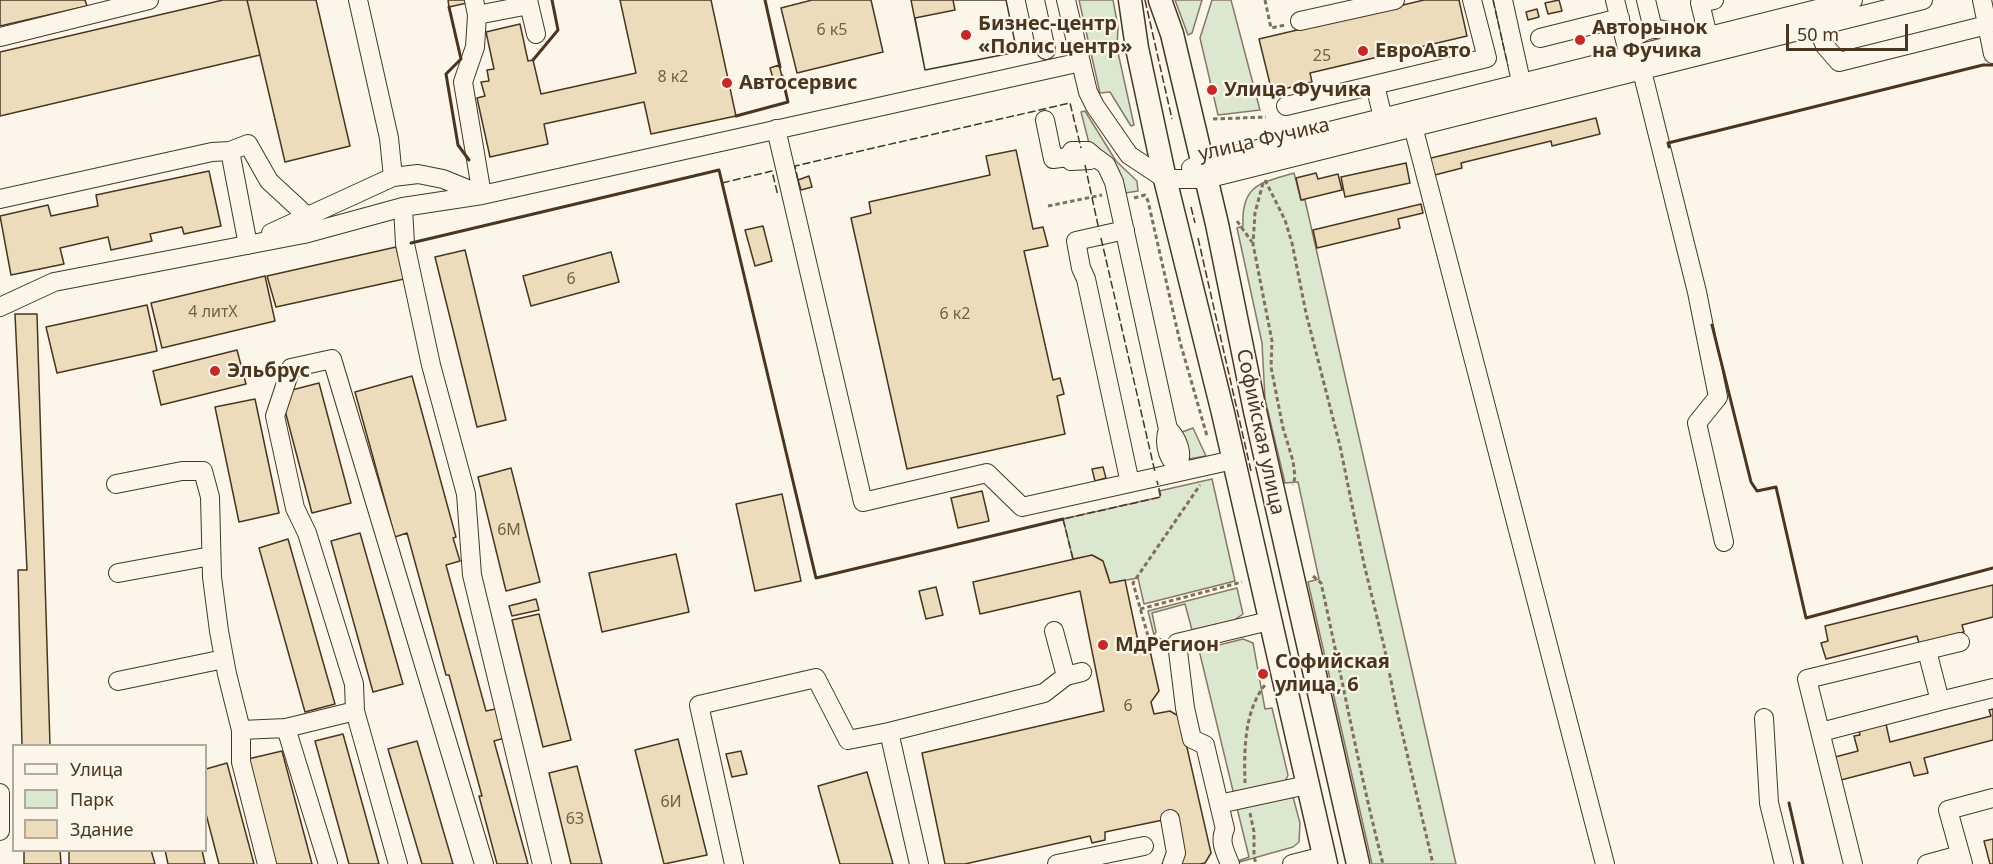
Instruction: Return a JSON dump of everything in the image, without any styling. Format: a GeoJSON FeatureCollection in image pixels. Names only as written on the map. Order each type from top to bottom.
{"type":"FeatureCollection","features":[{"type":"Feature","properties":{"kind":"main road","name":"Софийская улица"},"geometry":{"type":"LineString","coordinates":[[1130,0],[1137,48],[1224,462],[1269,621],[1325,860]]}},
{"type":"Feature","properties":{"kind":"main road","name":"Софийская улица"},"geometry":{"type":"LineString","coordinates":[[1160,0],[1172,34],[1204,171],[1254,411],[1358,864]]}},
{"type":"Feature","properties":{"kind":"street"},"geometry":{"type":"LineString","coordinates":[[0,37],[149,0]]}},
{"type":"Feature","properties":{"kind":"street"},"geometry":{"type":"LineString","coordinates":[[358,0],[388,138],[393,177]]}},
{"type":"Feature","properties":{"kind":"street"},"geometry":{"type":"LineString","coordinates":[[1035,0],[1046,50]]}},
{"type":"Feature","properties":{"kind":"street"},"geometry":{"type":"LineString","coordinates":[[1066,0],[1088,92],[1129,155],[1165,179]]}},
{"type":"Feature","properties":{"kind":"street"},"geometry":{"type":"LineString","coordinates":[[1300,21],[1395,0]]}},
{"type":"Feature","properties":{"kind":"street"},"geometry":{"type":"LineString","coordinates":[[1286,106],[1487,58],[1472,0]]}},
{"type":"Feature","properties":{"kind":"street"},"geometry":{"type":"LineString","coordinates":[[1503,0],[1523,91]]}},
{"type":"Feature","properties":{"kind":"street"},"geometry":{"type":"LineString","coordinates":[[1615,0],[1634,59],[1697,292],[1718,397],[1697,423],[1724,542]]}},
{"type":"Feature","properties":{"kind":"street"},"geometry":{"type":"LineString","coordinates":[[1646,0],[1653,29]]}},
{"type":"Feature","properties":{"kind":"street"},"geometry":{"type":"LineString","coordinates":[[1708,36],[1700,3],[1714,0]]}},
{"type":"Feature","properties":{"kind":"street","name":"улица Фучика"},"geometry":{"type":"LineString","coordinates":[[1165,179],[1523,91],[1853,0]]}},
{"type":"Feature","properties":{"kind":"street","name":"улица Фучика"},"geometry":{"type":"LineString","coordinates":[[1634,59],[1677,44],[1812,12],[1923,0]]}},
{"type":"Feature","properties":{"kind":"street"},"geometry":{"type":"LineString","coordinates":[[1982,0],[1993,54]]}},
{"type":"Feature","properties":{"kind":"street"},"geometry":{"type":"LineString","coordinates":[[482,195],[463,82],[475,47],[475,7],[529,2],[536,34]]}},
{"type":"Feature","properties":{"kind":"street"},"geometry":{"type":"LineString","coordinates":[[1812,12],[1825,46],[1839,62],[1987,24]]}},
{"type":"Feature","properties":{"kind":"street"},"geometry":{"type":"LineString","coordinates":[[1540,38],[1620,18]]}},
{"type":"Feature","properties":{"kind":"street"},"geometry":{"type":"LineString","coordinates":[[1634,59],[1636,34],[1659,28],[1670,32],[1677,44]]}},
{"type":"Feature","properties":{"kind":"street"},"geometry":{"type":"LineString","coordinates":[[0,308],[54,282],[304,234],[403,207],[482,195],[1080,62]]}},
{"type":"Feature","properties":{"kind":"street"},"geometry":{"type":"LineString","coordinates":[[1375,85],[1383,118]]}},
{"type":"Feature","properties":{"kind":"street","name":"улица Фучика"},"geometry":{"type":"LineString","coordinates":[[1204,171],[1383,118],[1411,119]]}},
{"type":"Feature","properties":{"kind":"street"},"geometry":{"type":"LineString","coordinates":[[1411,119],[1605,864]]}},
{"type":"Feature","properties":{"kind":"street"},"geometry":{"type":"LineString","coordinates":[[1045,120],[1053,159],[1068,157],[1071,161],[1077,161],[1090,160],[1095,157],[1101,160],[1110,172],[1119,199],[1168,429],[1175,435],[1180,457],[1177,468]]}},
{"type":"Feature","properties":{"kind":"street"},"geometry":{"type":"LineString","coordinates":[[777,129],[863,502],[987,473],[1022,507],[1130,483],[1177,468],[1224,462]]}},
{"type":"Feature","properties":{"kind":"street"},"geometry":{"type":"LineString","coordinates":[[0,199],[230,150],[248,144],[269,181],[308,217]]}},
{"type":"Feature","properties":{"kind":"street"},"geometry":{"type":"LineString","coordinates":[[230,150],[248,245]]}},
{"type":"Feature","properties":{"kind":"street"},"geometry":{"type":"LineString","coordinates":[[248,245],[393,177],[418,174],[443,179],[482,195]]}},
{"type":"Feature","properties":{"kind":"street"},"geometry":{"type":"LineString","coordinates":[[403,207],[405,244],[431,365],[466,494],[472,575],[542,864]]}},
{"type":"Feature","properties":{"kind":"street"},"geometry":{"type":"LineString","coordinates":[[1125,230],[1076,241],[1130,483]]}},
{"type":"Feature","properties":{"kind":"street"},"geometry":{"type":"LineString","coordinates":[[398,864],[355,711],[354,684],[307,533],[295,508],[275,416],[291,368],[332,359],[484,864]]}},
{"type":"Feature","properties":{"kind":"street"},"geometry":{"type":"LineString","coordinates":[[116,484],[182,471],[203,471],[210,497],[211,555],[219,631],[241,730],[241,762],[267,864]]}},
{"type":"Feature","properties":{"kind":"street"},"geometry":{"type":"LineString","coordinates":[[118,573],[211,555]]}},
{"type":"Feature","properties":{"kind":"street"},"geometry":{"type":"LineString","coordinates":[[1230,864],[1221,836],[1225,828],[1205,745],[1192,739],[1185,708],[1177,643],[1269,621]]}},
{"type":"Feature","properties":{"kind":"street"},"geometry":{"type":"LineString","coordinates":[[734,864],[699,705],[816,678],[848,740],[889,732],[1044,693],[1074,674],[1054,631]]}},
{"type":"Feature","properties":{"kind":"street"},"geometry":{"type":"LineString","coordinates":[[1853,864],[1807,679],[1960,642]]}},
{"type":"Feature","properties":{"kind":"street"},"geometry":{"type":"LineString","coordinates":[[1927,651],[1940,702]]}},
{"type":"Feature","properties":{"kind":"street"},"geometry":{"type":"LineString","coordinates":[[118,681],[224,659]]}},
{"type":"Feature","properties":{"kind":"street"},"geometry":{"type":"LineString","coordinates":[[1821,732],[1993,688]]}},
{"type":"Feature","properties":{"kind":"street"},"geometry":{"type":"LineString","coordinates":[[241,730],[286,728],[355,711]]}},
{"type":"Feature","properties":{"kind":"street"},"geometry":{"type":"LineString","coordinates":[[1764,718],[1770,803],[1784,864]]}},
{"type":"Feature","properties":{"kind":"street"},"geometry":{"type":"LineString","coordinates":[[286,728],[328,864]]}},
{"type":"Feature","properties":{"kind":"street"},"geometry":{"type":"LineString","coordinates":[[889,732],[919,864]]}},
{"type":"Feature","properties":{"kind":"street"},"geometry":{"type":"LineString","coordinates":[[1219,804],[1307,785]]}},
{"type":"Feature","properties":{"kind":"street"},"geometry":{"type":"LineString","coordinates":[[0,793],[0,831]]}},
{"type":"Feature","properties":{"kind":"street"},"geometry":{"type":"LineString","coordinates":[[1927,864],[1962,860],[1948,810],[1993,798]]}},
{"type":"Feature","properties":{"kind":"street"},"geometry":{"type":"LineString","coordinates":[[1170,819],[1176,854],[1172,864]]}},
{"type":"Feature","properties":{"kind":"street"},"geometry":{"type":"LineString","coordinates":[[1058,864],[1144,846]]}},
{"type":"Feature","properties":{"kind":"street"},"geometry":{"type":"LineString","coordinates":[[1292,864],[1325,860]]}},
{"type":"Feature","properties":{"kind":"path"},"geometry":{"type":"LineString","coordinates":[[1265,0],[1271,28],[1300,21]]}},
{"type":"Feature","properties":{"kind":"path"},"geometry":{"type":"LineString","coordinates":[[1211,120],[1266,117]]}},
{"type":"Feature","properties":{"kind":"path"},"geometry":{"type":"LineString","coordinates":[[1292,483],[1295,477],[1293,461],[1283,428],[1271,367],[1272,341],[1253,244],[1255,213],[1264,178],[1285,220],[1293,243],[1306,313],[1340,446],[1364,564],[1433,864]]}},
{"type":"Feature","properties":{"kind":"path"},"geometry":{"type":"LineString","coordinates":[[1048,206],[1109,194],[1125,200],[1145,195],[1148,201],[1180,342],[1224,462],[1133,583],[1148,636],[1177,643]]}},
{"type":"Feature","properties":{"kind":"path"},"geometry":{"type":"LineString","coordinates":[[1236,219],[1253,244]]}},
{"type":"Feature","properties":{"kind":"path"},"geometry":{"type":"LineString","coordinates":[[1314,578],[1321,584],[1383,864]]}},
{"type":"Feature","properties":{"kind":"path"},"geometry":{"type":"LineString","coordinates":[[1139,609],[1242,582]]}},
{"type":"Feature","properties":{"kind":"path"},"geometry":{"type":"LineString","coordinates":[[1245,787],[1245,749],[1249,721],[1257,697],[1266,684]]}},
{"type":"Feature","properties":{"kind":"path"},"geometry":{"type":"LineString","coordinates":[[1248,803],[1254,832],[1256,864]]}},
{"type":"Feature","properties":{"kind":"green space"},"geometry":{"type":"Polygon","coordinates":[[[1079,0],[1113,0],[1118,27],[1117,48],[1134,125],[1131,126],[1110,92],[1100,93],[1079,0]]]}},
{"type":"Feature","properties":{"kind":"green space"},"geometry":{"type":"Polygon","coordinates":[[[1175,0],[1202,0],[1192,33],[1188,35],[1175,0]]]}},
{"type":"Feature","properties":{"kind":"green space"},"geometry":{"type":"Polygon","coordinates":[[[1212,0],[1231,0],[1260,110],[1218,115],[1200,38],[1212,0]]]}},
{"type":"Feature","properties":{"kind":"green space"},"geometry":{"type":"Polygon","coordinates":[[[1085,111],[1116,161],[1137,181],[1138,191],[1125,193],[1090,147],[1081,112],[1085,111]]]}},
{"type":"Feature","properties":{"kind":"green space"},"geometry":{"type":"Polygon","coordinates":[[[1294,173],[1301,200],[1305,200],[1456,864],[1372,864],[1308,582],[1319,579],[1298,482],[1285,483],[1265,399],[1262,343],[1237,228],[1243,226],[1245,202],[1255,188],[1262,183],[1294,173]]]}},
{"type":"Feature","properties":{"kind":"green space"},"geometry":{"type":"Polygon","coordinates":[[[1193,428],[1206,456],[1188,459],[1182,432],[1193,428]]]}},
{"type":"Feature","properties":{"kind":"green space"},"geometry":{"type":"Polygon","coordinates":[[[1212,479],[1235,581],[1144,604],[1138,578],[1110,583],[1103,562],[1099,559],[1090,557],[1073,559],[1063,519],[1160,497],[1159,491],[1212,479]]]}},
{"type":"Feature","properties":{"kind":"green space"},"geometry":{"type":"Polygon","coordinates":[[[1237,588],[1243,614],[1233,621],[1192,630],[1185,604],[1152,613],[1156,632],[1154,635],[1148,611],[1237,588]]]}},
{"type":"Feature","properties":{"kind":"green space"},"geometry":{"type":"Polygon","coordinates":[[[1243,639],[1253,643],[1265,709],[1272,708],[1288,775],[1285,782],[1234,795],[1199,650],[1243,639]]]}},
{"type":"Feature","properties":{"kind":"green space"},"geometry":{"type":"Polygon","coordinates":[[[1293,797],[1300,823],[1299,842],[1293,847],[1236,863],[1249,857],[1237,808],[1293,797]]]}},
{"type":"Feature","properties":{"kind":"building"},"geometry":{"type":"Polygon","coordinates":[[[0,0],[85,0],[87,6],[0,26],[0,0]]]}},
{"type":"Feature","properties":{"kind":"building"},"geometry":{"type":"Polygon","coordinates":[[[223,0],[247,0],[260,55],[0,116],[0,52],[223,0]]]}},
{"type":"Feature","properties":{"kind":"building"},"geometry":{"type":"Polygon","coordinates":[[[247,0],[316,0],[350,146],[285,162],[247,0]]]}},
{"type":"Feature","properties":{"kind":"building"},"geometry":{"type":"Polygon","coordinates":[[[448,0],[466,0],[467,3],[449,7],[448,0]]]}},
{"type":"Feature","properties":{"kind":"building"},"geometry":{"type":"Polygon","coordinates":[[[620,0],[711,0],[736,116],[651,134],[644,102],[544,124],[548,144],[490,157],[477,98],[485,96],[481,82],[489,81],[487,70],[494,69],[486,32],[520,24],[528,61],[533,60],[541,94],[636,73],[620,0]]]}},
{"type":"Feature","properties":{"kind":"building"},"geometry":{"type":"Polygon","coordinates":[[[812,0],[871,0],[883,52],[797,73],[781,8],[812,0]]]}},
{"type":"Feature","properties":{"kind":"building","name":"Бизнес-центр «Полис центр»"},"geometry":{"type":"Polygon","coordinates":[[[911,0],[1006,0],[1017,52],[925,70],[911,0]]]}},
{"type":"Feature","properties":{"kind":"building","name":"Бизнес-центр «Полис центр»"},"geometry":{"type":"Polygon","coordinates":[[[953,0],[1006,0],[1017,52],[925,70],[915,18],[955,10],[953,0]]]}},
{"type":"Feature","properties":{"kind":"building"},"geometry":{"type":"Polygon","coordinates":[[[1424,0],[1459,0],[1467,36],[1310,73],[1312,82],[1272,92],[1259,39],[1424,0]]]}},
{"type":"Feature","properties":{"kind":"building"},"geometry":{"type":"Polygon","coordinates":[[[1559,0],[1562,11],[1548,14],[1545,3],[1559,0]]]}},
{"type":"Feature","properties":{"kind":"building"},"geometry":{"type":"Polygon","coordinates":[[[1537,9],[1539,17],[1528,20],[1526,12],[1537,9]]]}},
{"type":"Feature","properties":{"kind":"building"},"geometry":{"type":"Polygon","coordinates":[[[779,65],[783,80],[774,82],[770,68],[779,65]]]}},
{"type":"Feature","properties":{"kind":"building"},"geometry":{"type":"Polygon","coordinates":[[[1596,118],[1600,134],[1552,146],[1551,141],[1461,163],[1462,168],[1431,176],[1427,159],[1596,118]]]}},
{"type":"Feature","properties":{"kind":"building"},"geometry":{"type":"Polygon","coordinates":[[[1016,150],[1033,229],[1043,227],[1048,246],[1024,251],[1053,380],[1060,378],[1064,394],[1057,396],[1065,434],[907,469],[851,218],[871,213],[869,202],[990,175],[986,156],[1016,150]]]}},
{"type":"Feature","properties":{"kind":"building"},"geometry":{"type":"Polygon","coordinates":[[[1406,163],[1410,183],[1345,197],[1341,177],[1406,163]]]}},
{"type":"Feature","properties":{"kind":"building"},"geometry":{"type":"Polygon","coordinates":[[[209,171],[221,226],[184,234],[182,227],[150,234],[152,241],[111,250],[108,237],[60,248],[64,264],[11,275],[0,216],[48,205],[51,216],[98,206],[96,195],[209,171]]]}},
{"type":"Feature","properties":{"kind":"building"},"geometry":{"type":"Polygon","coordinates":[[[1316,173],[1318,179],[1338,174],[1342,190],[1301,200],[1296,178],[1316,173]]]}},
{"type":"Feature","properties":{"kind":"building"},"geometry":{"type":"Polygon","coordinates":[[[809,176],[812,187],[801,190],[798,180],[809,176]]]}},
{"type":"Feature","properties":{"kind":"building"},"geometry":{"type":"Polygon","coordinates":[[[1421,204],[1423,213],[1398,219],[1400,228],[1317,248],[1313,230],[1421,204]]]}},
{"type":"Feature","properties":{"kind":"building"},"geometry":{"type":"Polygon","coordinates":[[[763,226],[772,261],[755,266],[745,230],[763,226]]]}},
{"type":"Feature","properties":{"kind":"building"},"geometry":{"type":"Polygon","coordinates":[[[396,247],[404,279],[276,307],[267,276],[396,247]]]}},
{"type":"Feature","properties":{"kind":"building"},"geometry":{"type":"Polygon","coordinates":[[[465,250],[506,420],[477,427],[435,257],[465,250]]]}},
{"type":"Feature","properties":{"kind":"building"},"geometry":{"type":"Polygon","coordinates":[[[611,252],[619,282],[531,306],[523,276],[611,252]]]}},
{"type":"Feature","properties":{"kind":"building"},"geometry":{"type":"Polygon","coordinates":[[[265,276],[275,321],[162,348],[151,303],[265,276]]]}},
{"type":"Feature","properties":{"kind":"building"},"geometry":{"type":"Polygon","coordinates":[[[147,305],[157,351],[57,373],[46,327],[147,305]]]}},
{"type":"Feature","properties":{"kind":"building"},"geometry":{"type":"Polygon","coordinates":[[[15,314],[37,314],[50,744],[22,744],[18,570],[27,570],[15,314]]]}},
{"type":"Feature","properties":{"kind":"building"},"geometry":{"type":"Polygon","coordinates":[[[237,350],[246,384],[161,405],[153,371],[237,350]]]}},
{"type":"Feature","properties":{"kind":"building"},"geometry":{"type":"Polygon","coordinates":[[[412,376],[456,537],[453,538],[460,561],[446,565],[486,711],[500,708],[508,737],[494,741],[528,864],[497,864],[479,796],[482,796],[407,533],[395,537],[355,392],[412,376]]]}},
{"type":"Feature","properties":{"kind":"building"},"geometry":{"type":"Polygon","coordinates":[[[319,383],[351,503],[312,513],[283,403],[288,391],[319,383]]]}},
{"type":"Feature","properties":{"kind":"building"},"geometry":{"type":"Polygon","coordinates":[[[255,399],[279,513],[239,522],[215,407],[255,399]]]}},
{"type":"Feature","properties":{"kind":"building"},"geometry":{"type":"Polygon","coordinates":[[[1103,467],[1106,478],[1095,481],[1092,469],[1103,467]]]}},
{"type":"Feature","properties":{"kind":"building"},"geometry":{"type":"Polygon","coordinates":[[[511,468],[540,582],[506,591],[478,477],[511,468]]]}},
{"type":"Feature","properties":{"kind":"building"},"geometry":{"type":"Polygon","coordinates":[[[982,491],[989,521],[958,528],[951,498],[982,491]]]}},
{"type":"Feature","properties":{"kind":"building"},"geometry":{"type":"Polygon","coordinates":[[[782,494],[801,581],[755,591],[736,504],[782,494]]]}},
{"type":"Feature","properties":{"kind":"building"},"geometry":{"type":"Polygon","coordinates":[[[360,533],[403,684],[373,692],[331,541],[360,533]]]}},
{"type":"Feature","properties":{"kind":"building"},"geometry":{"type":"Polygon","coordinates":[[[288,539],[335,704],[305,712],[259,548],[288,539]]]}},
{"type":"Feature","properties":{"kind":"building"},"geometry":{"type":"Polygon","coordinates":[[[676,554],[689,612],[602,632],[589,573],[676,554]]]}},
{"type":"Feature","properties":{"kind":"building"},"geometry":{"type":"Polygon","coordinates":[[[1092,555],[1103,561],[1110,583],[1125,580],[1138,641],[1149,646],[1159,691],[1151,702],[1154,714],[1170,711],[1180,717],[1211,853],[1205,863],[1162,864],[1168,858],[1163,820],[1105,832],[1105,840],[1092,843],[1090,836],[965,864],[945,864],[922,753],[1104,711],[1080,591],[980,614],[973,582],[1092,555]]]}},
{"type":"Feature","properties":{"kind":"building"},"geometry":{"type":"Polygon","coordinates":[[[1993,585],[1993,617],[1962,625],[1964,632],[1919,643],[1917,636],[1826,659],[1821,643],[1828,641],[1825,626],[1993,585]]]}},
{"type":"Feature","properties":{"kind":"building"},"geometry":{"type":"Polygon","coordinates":[[[936,587],[943,615],[926,619],[919,591],[936,587]]]}},
{"type":"Feature","properties":{"kind":"building"},"geometry":{"type":"Polygon","coordinates":[[[536,599],[539,610],[512,616],[509,606],[536,599]]]}},
{"type":"Feature","properties":{"kind":"building"},"geometry":{"type":"Polygon","coordinates":[[[539,614],[571,740],[543,747],[512,620],[539,614]]]}},
{"type":"Feature","properties":{"kind":"building"},"geometry":{"type":"Polygon","coordinates":[[[1993,709],[1993,740],[1924,758],[1928,773],[1914,776],[1910,762],[1841,780],[1835,757],[1858,751],[1854,736],[1860,735],[1859,731],[1886,724],[1890,742],[1991,716],[1989,710],[1993,709]]]}},
{"type":"Feature","properties":{"kind":"building"},"geometry":{"type":"Polygon","coordinates":[[[343,734],[379,864],[349,864],[315,741],[343,734]]]}},
{"type":"Feature","properties":{"kind":"building"},"geometry":{"type":"Polygon","coordinates":[[[678,739],[707,855],[664,864],[635,750],[678,739]]]}},
{"type":"Feature","properties":{"kind":"building"},"geometry":{"type":"Polygon","coordinates":[[[417,741],[453,864],[422,864],[388,749],[417,741]]]}},
{"type":"Feature","properties":{"kind":"building"},"geometry":{"type":"Polygon","coordinates":[[[282,751],[312,864],[276,864],[248,759],[282,751]]]}},
{"type":"Feature","properties":{"kind":"building"},"geometry":{"type":"Polygon","coordinates":[[[741,751],[747,774],[732,777],[726,754],[741,751]]]}},
{"type":"Feature","properties":{"kind":"building"},"geometry":{"type":"Polygon","coordinates":[[[227,763],[254,864],[219,864],[207,818],[207,769],[227,763]]]}},
{"type":"Feature","properties":{"kind":"building"},"geometry":{"type":"Polygon","coordinates":[[[577,766],[602,864],[571,864],[549,773],[577,766]]]}},
{"type":"Feature","properties":{"kind":"building"},"geometry":{"type":"Polygon","coordinates":[[[867,772],[893,864],[840,864],[818,786],[867,772]]]}},
{"type":"Feature","properties":{"kind":"building"},"geometry":{"type":"Polygon","coordinates":[[[1993,839],[1993,864],[1990,864],[1984,841],[1993,839]]]}},
{"type":"Feature","properties":{"kind":"building"},"geometry":{"type":"Polygon","coordinates":[[[24,852],[60,852],[61,864],[24,864],[24,852]]]}},
{"type":"Feature","properties":{"kind":"building"},"geometry":{"type":"Polygon","coordinates":[[[69,852],[152,852],[155,864],[69,864],[69,852]]]}},
{"type":"Feature","properties":{"kind":"building"},"geometry":{"type":"Polygon","coordinates":[[[165,852],[202,852],[205,864],[168,864],[165,852]]]}},
{"type":"Feature","properties":{"kind":"fence"},"geometry":{"type":"LineString","coordinates":[[1145,0],[1172,119]]}},
{"type":"Feature","properties":{"kind":"fence"},"geometry":{"type":"LineString","coordinates":[[1493,0],[1508,66]]}},
{"type":"Feature","properties":{"kind":"fence"},"geometry":{"type":"LineString","coordinates":[[798,180],[795,166],[1070,103],[1081,148]]}},
{"type":"Feature","properties":{"kind":"fence"},"geometry":{"type":"LineString","coordinates":[[1085,165],[1099,230]]}},
{"type":"Feature","properties":{"kind":"fence"},"geometry":{"type":"LineString","coordinates":[[722,183],[772,171],[778,196]]}},
{"type":"Feature","properties":{"kind":"fence"},"geometry":{"type":"LineString","coordinates":[[1191,207],[1195,223]]}},
{"type":"Feature","properties":{"kind":"fence"},"geometry":{"type":"LineString","coordinates":[[1101,238],[1155,472]]}},
{"type":"Feature","properties":{"kind":"fence"},"geometry":{"type":"LineString","coordinates":[[1198,238],[1251,471]]}},
{"type":"Feature","properties":{"kind":"fence"},"geometry":{"type":"LineString","coordinates":[[1073,559],[1063,519],[1161,497],[1157,481]]}},
{"type":"Feature","properties":{"kind":"wall"},"geometry":{"type":"LineString","coordinates":[[533,60],[558,30],[552,0]]}},
{"type":"Feature","properties":{"kind":"wall"},"geometry":{"type":"LineString","coordinates":[[765,0],[780,67]]}},
{"type":"Feature","properties":{"kind":"wall"},"geometry":{"type":"LineString","coordinates":[[449,7],[461,59],[446,74],[458,145],[469,160]]}},
{"type":"Feature","properties":{"kind":"wall"},"geometry":{"type":"LineString","coordinates":[[1669,147],[1668,143],[1983,65],[1993,65]]}},
{"type":"Feature","properties":{"kind":"wall"},"geometry":{"type":"LineString","coordinates":[[736,116],[788,102],[782,76]]}},
{"type":"Feature","properties":{"kind":"wall"},"geometry":{"type":"LineString","coordinates":[[411,243],[719,170],[816,578],[1063,519]]}},
{"type":"Feature","properties":{"kind":"wall"},"geometry":{"type":"LineString","coordinates":[[1712,325],[1751,482],[1757,491],[1776,487],[1806,618],[1993,568]]}},
{"type":"Feature","properties":{"kind":"wall"},"geometry":{"type":"LineString","coordinates":[[1789,803],[1803,864]]}},
{"type":"Feature","properties":{"kind":"place","name":"Бизнес-центр «Полис центр»"},"geometry":{"type":"Point","coordinates":[966,35]}},
{"type":"Feature","properties":{"kind":"place","name":"Авторынок на Фучика"},"geometry":{"type":"Point","coordinates":[1580,40]}},
{"type":"Feature","properties":{"kind":"place","name":"ЕвроАвто"},"geometry":{"type":"Point","coordinates":[1363,51]}},
{"type":"Feature","properties":{"kind":"place","name":"Автосервис"},"geometry":{"type":"Point","coordinates":[727,83]}},
{"type":"Feature","properties":{"kind":"place","name":"Улица Фучика"},"geometry":{"type":"Point","coordinates":[1212,90]}},
{"type":"Feature","properties":{"kind":"place","name":"Эльбрус"},"geometry":{"type":"Point","coordinates":[215,371]}},
{"type":"Feature","properties":{"kind":"place","name":"МдРегион"},"geometry":{"type":"Point","coordinates":[1103,645]}},
{"type":"Feature","properties":{"kind":"place","name":"Софийская улица, 6"},"geometry":{"type":"Point","coordinates":[1263,674]}}]}
